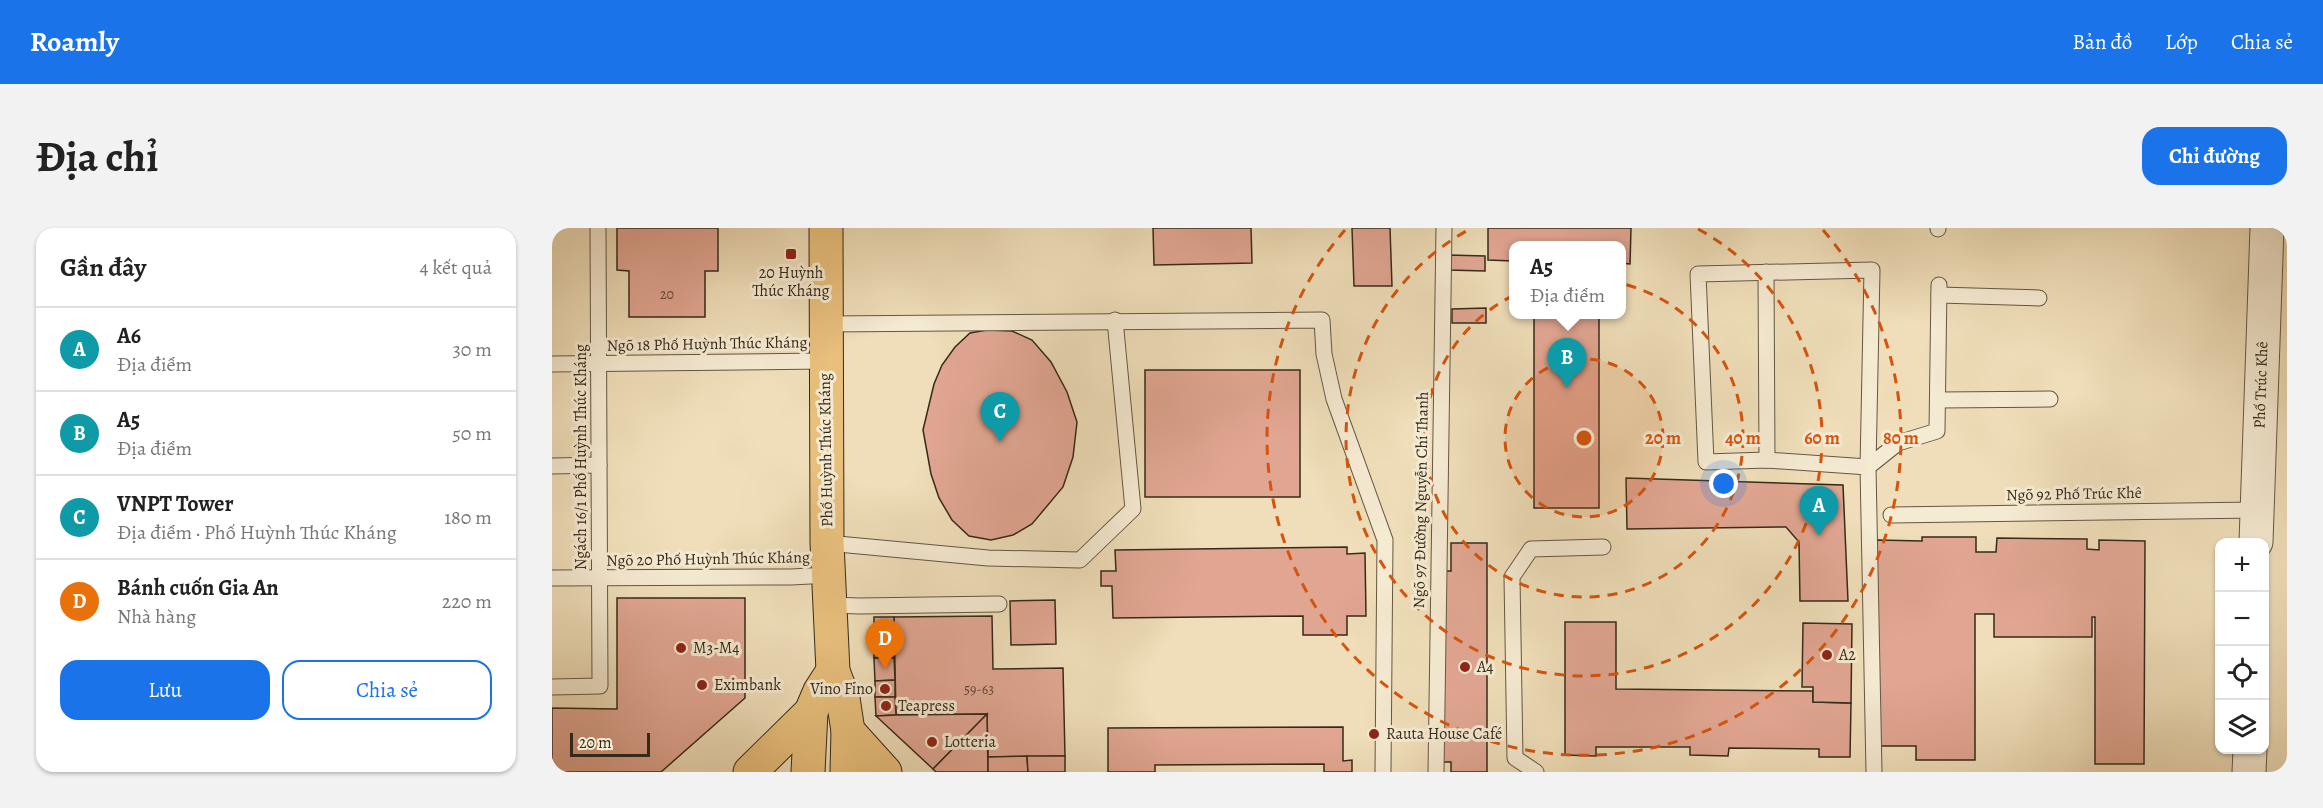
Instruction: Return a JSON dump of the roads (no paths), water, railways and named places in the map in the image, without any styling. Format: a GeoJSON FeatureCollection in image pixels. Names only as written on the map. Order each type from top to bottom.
{"type":"FeatureCollection","features":[{"type":"Feature","properties":{"kind":"main road","name":"Phố Huỳnh Thúc Kháng"},"geometry":{"type":"LineString","coordinates":[[826,228],[825,361],[829,574],[833,671],[843,698],[848,731],[847,772]]}},
{"type":"Feature","properties":{"kind":"main road"},"geometry":{"type":"LineString","coordinates":[[808,772],[811,712],[820,691],[833,671]]}},
{"type":"Feature","properties":{"kind":"main road"},"geometry":{"type":"LineString","coordinates":[[750,772],[811,712]]}},
{"type":"Feature","properties":{"kind":"main road"},"geometry":{"type":"LineString","coordinates":[[848,731],[885,772]]}},
{"type":"Feature","properties":{"kind":"street","name":"Phố Trúc Khê"},"geometry":{"type":"LineString","coordinates":[[2256,538],[2266,228]]}},
{"type":"Feature","properties":{"kind":"street"},"geometry":{"type":"LineString","coordinates":[[2249,772],[2250,754]]}},
{"type":"Feature","properties":{"kind":"lane","name":"Ngách 16/1 Phố Huỳnh Thúc Kháng"},"geometry":{"type":"LineString","coordinates":[[552,687],[600,686],[598,228]]}},
{"type":"Feature","properties":{"kind":"lane","name":"Ngõ 97 Đường Nguyễn Chí Thanh"},"geometry":{"type":"LineString","coordinates":[[1436,772],[1444,228]]}},
{"type":"Feature","properties":{"kind":"lane"},"geometry":{"type":"LineString","coordinates":[[1874,772],[1868,467],[1872,270],[1698,274],[1706,462],[1767,460],[1868,467],[1898,443],[1937,431],[1939,290],[2039,298]]}},
{"type":"Feature","properties":{"kind":"lane"},"geometry":{"type":"LineString","coordinates":[[1766,272],[1767,460]]}},
{"type":"Feature","properties":{"kind":"lane"},"geometry":{"type":"LineString","coordinates":[[829,574],[988,558],[1080,560],[1133,509],[1115,320]]}},
{"type":"Feature","properties":{"kind":"lane"},"geometry":{"type":"LineString","coordinates":[[826,324],[1322,320],[1324,354],[1334,399],[1385,540],[1383,772]]}},
{"type":"Feature","properties":{"kind":"lane","name":"Ngõ 18 Phố Huỳnh Thúc Kháng"},"geometry":{"type":"LineString","coordinates":[[552,364],[825,361]]}},
{"type":"Feature","properties":{"kind":"lane"},"geometry":{"type":"LineString","coordinates":[[1939,400],[2050,399]]}},
{"type":"Feature","properties":{"kind":"lane"},"geometry":{"type":"LineString","coordinates":[[552,466],[599,465]]}},
{"type":"Feature","properties":{"kind":"lane","name":"Ngõ 92 Phố Trúc Khê"},"geometry":{"type":"LineString","coordinates":[[1891,515],[2257,510]]}},
{"type":"Feature","properties":{"kind":"lane"},"geometry":{"type":"LineString","coordinates":[[1536,772],[1515,758],[1512,577],[1531,549],[1603,547]]}},
{"type":"Feature","properties":{"kind":"lane"},"geometry":{"type":"LineString","coordinates":[[829,574],[860,606],[999,604]]}},
{"type":"Feature","properties":{"kind":"lane","name":"Ngõ 20 Phố Huỳnh Thúc Kháng"},"geometry":{"type":"LineString","coordinates":[[552,578],[791,577],[829,574]]}},
{"type":"Feature","properties":{"kind":"place","name":"20 Huỳnh Thúc Kháng"},"geometry":{"type":"Point","coordinates":[791,254]}},
{"type":"Feature","properties":{"kind":"place","name":"A5"},"geometry":{"type":"Point","coordinates":[1567,388]}},
{"type":"Feature","properties":{"kind":"place","name":"VNPT Tower"},"geometry":{"type":"Point","coordinates":[1000,442]}},
{"type":"Feature","properties":{"kind":"place","name":"A6"},"geometry":{"type":"Point","coordinates":[1819,536]}},
{"type":"Feature","properties":{"kind":"place","name":"M3-M4"},"geometry":{"type":"Point","coordinates":[681,648]}},
{"type":"Feature","properties":{"kind":"place","name":"A2"},"geometry":{"type":"Point","coordinates":[1827,655]}},
{"type":"Feature","properties":{"kind":"place","name":"A4"},"geometry":{"type":"Point","coordinates":[1465,667]}},
{"type":"Feature","properties":{"kind":"place","name":"Bánh cuốn Gia An"},"geometry":{"type":"Point","coordinates":[885,669]}},
{"type":"Feature","properties":{"kind":"place","name":"Eximbank"},"geometry":{"type":"Point","coordinates":[702,685]}},
{"type":"Feature","properties":{"kind":"place","name":"Vino Fino"},"geometry":{"type":"Point","coordinates":[885,689]}},
{"type":"Feature","properties":{"kind":"place","name":"Teapress"},"geometry":{"type":"Point","coordinates":[886,706]}},
{"type":"Feature","properties":{"kind":"place","name":"Rauta House Café"},"geometry":{"type":"Point","coordinates":[1374,734]}},
{"type":"Feature","properties":{"kind":"place","name":"Lotteria"},"geometry":{"type":"Point","coordinates":[932,742]}}]}
